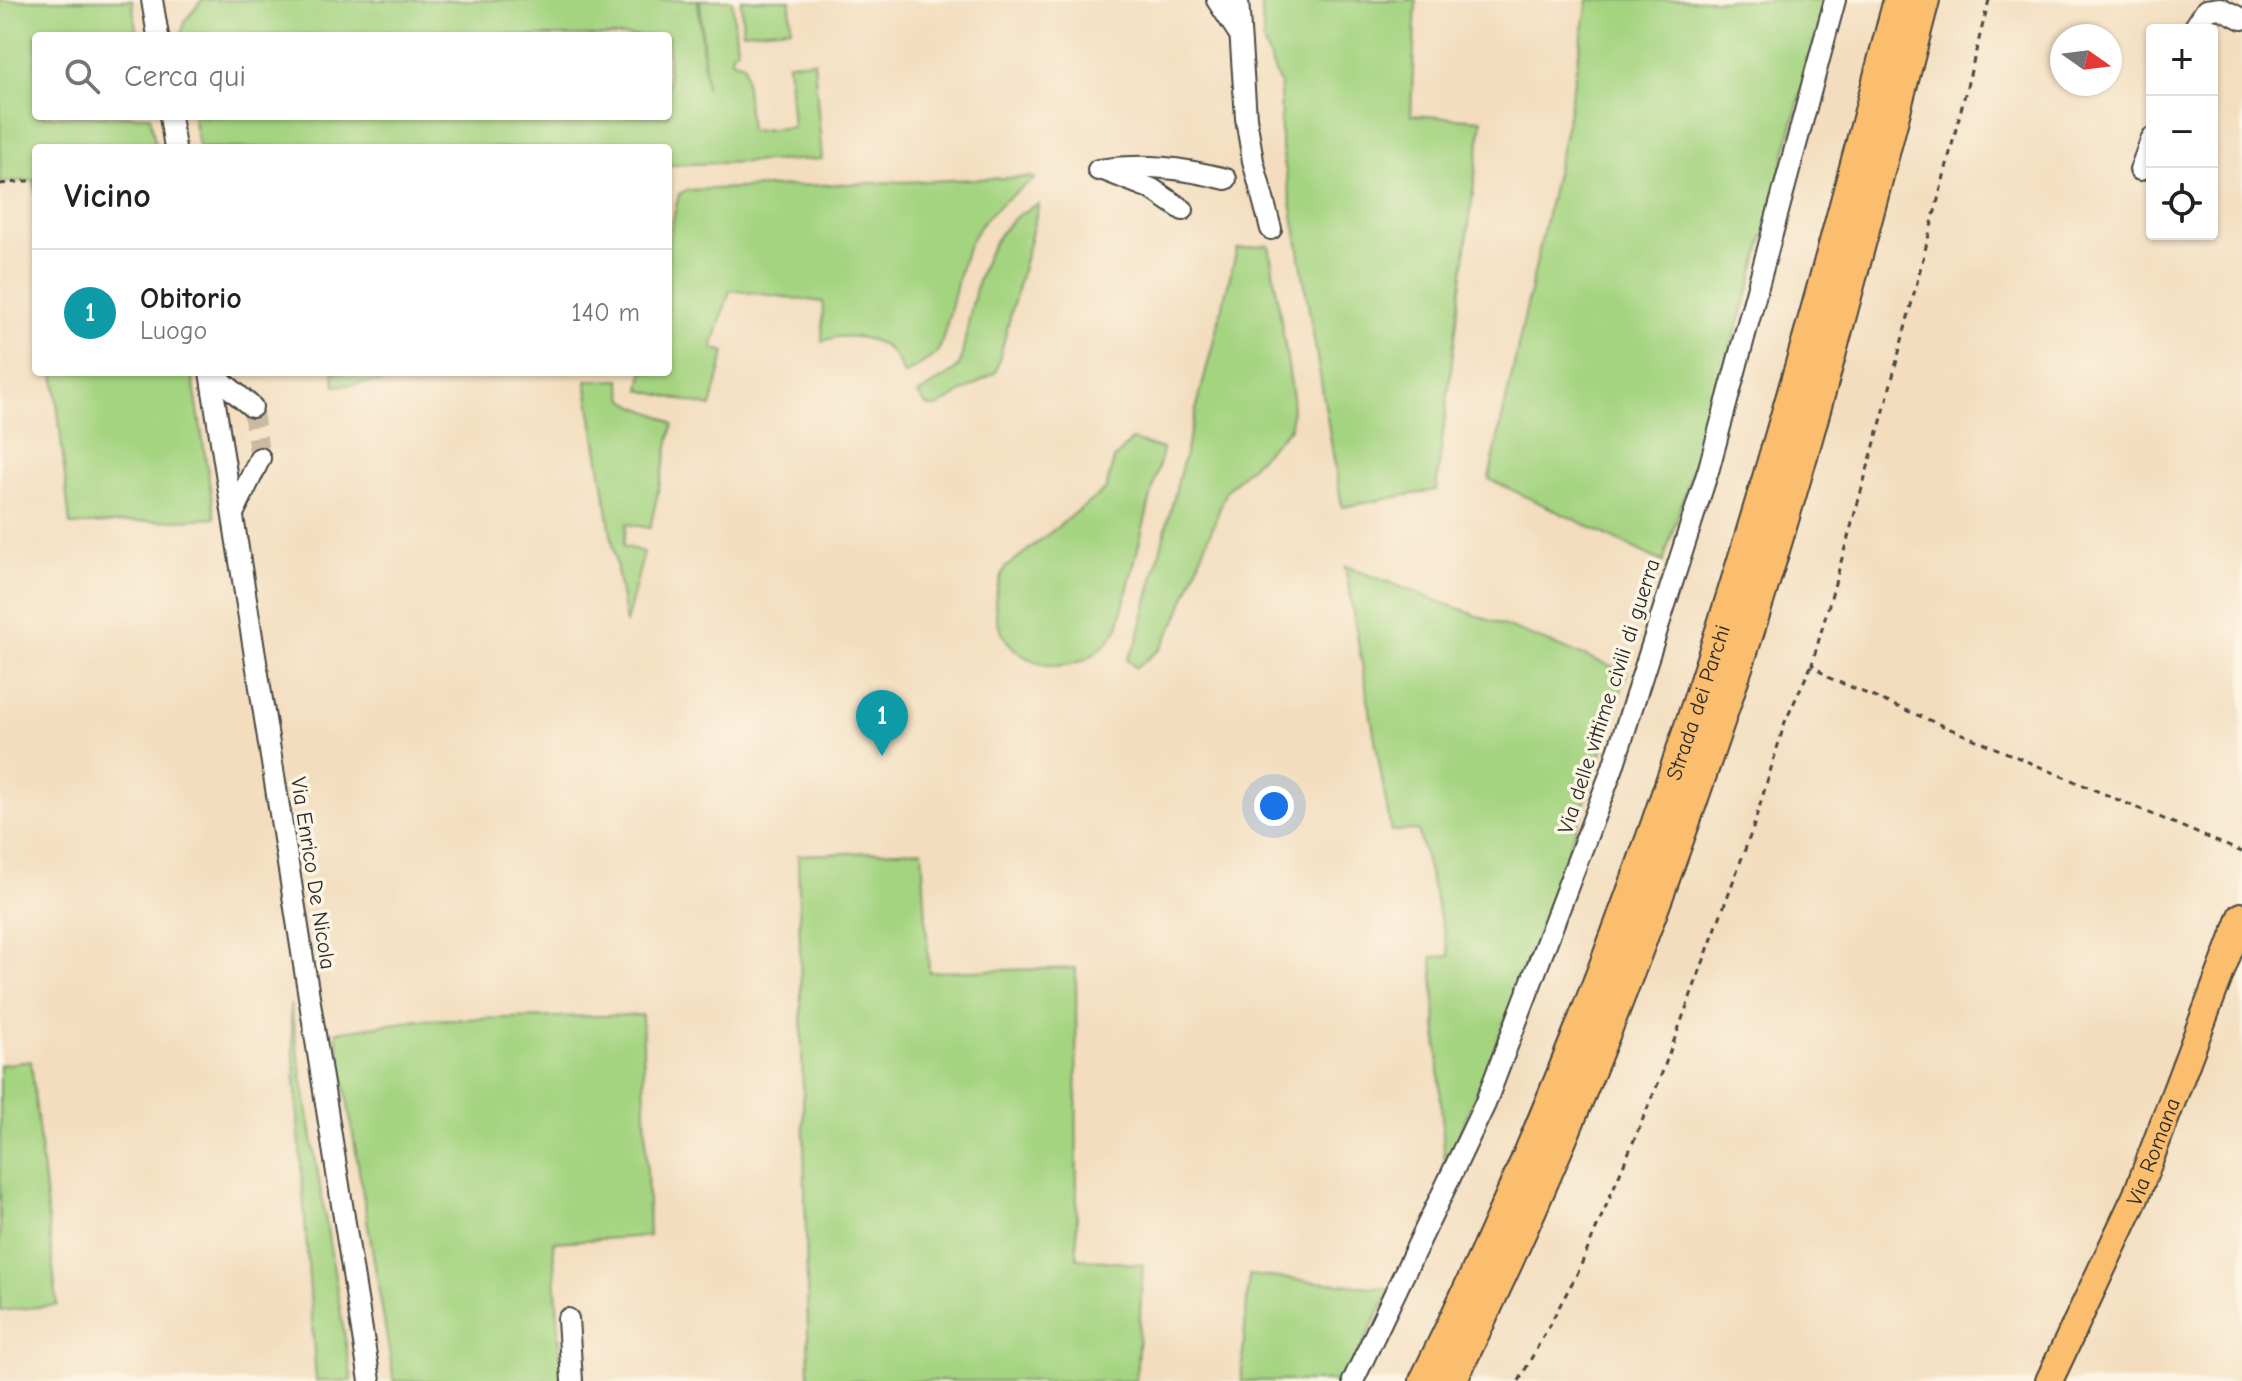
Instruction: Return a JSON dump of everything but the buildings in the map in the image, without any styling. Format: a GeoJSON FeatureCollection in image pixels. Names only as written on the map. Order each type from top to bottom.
{"type":"FeatureCollection","features":[{"type":"Feature","properties":{"kind":"highway","name":"Strada dei Parchi"},"geometry":{"type":"LineString","coordinates":[[1425,1381],[1550,1104],[1667,801],[1770,478],[1899,0]]}},
{"type":"Feature","properties":{"kind":"highway","name":"Strada dei Parchi"},"geometry":{"type":"LineString","coordinates":[[1451,1381],[1539,1191],[1613,1015],[1694,797],[1791,493],[1924,0]]}},
{"type":"Feature","properties":{"kind":"main road","name":"Via Romana"},"geometry":{"type":"LineString","coordinates":[[2049,1381],[2136,1196],[2242,916]]}},
{"type":"Feature","properties":{"kind":"street"},"geometry":{"type":"LineString","coordinates":[[152,0],[157,32]]}},
{"type":"Feature","properties":{"kind":"street"},"geometry":{"type":"LineString","coordinates":[[1217,0],[1241,35]]}},
{"type":"Feature","properties":{"kind":"street"},"geometry":{"type":"LineString","coordinates":[[1238,0],[1253,161],[1271,229]]}},
{"type":"Feature","properties":{"kind":"street","name":"Via delle vittime civili di guerra"},"geometry":{"type":"LineString","coordinates":[[1353,1381],[1485,1104],[1612,770],[1709,468],[1835,0]]}},
{"type":"Feature","properties":{"kind":"street"},"geometry":{"type":"LineString","coordinates":[[2197,24],[2206,10],[2220,8],[2242,19]]}},
{"type":"Feature","properties":{"kind":"street"},"geometry":{"type":"LineString","coordinates":[[171,120],[174,144]]}},
{"type":"Feature","properties":{"kind":"street"},"geometry":{"type":"LineString","coordinates":[[2140,170],[2146,154]]}},
{"type":"Feature","properties":{"kind":"street"},"geometry":{"type":"LineString","coordinates":[[1183,210],[1152,189],[1117,173],[1098,170],[1135,164],[1163,166],[1226,179]]}},
{"type":"Feature","properties":{"kind":"street","name":"Via Enrico De Nicola"},"geometry":{"type":"LineString","coordinates":[[212,376],[370,1381]]}},
{"type":"Feature","properties":{"kind":"street"},"geometry":{"type":"LineString","coordinates":[[216,376],[252,407]]}},
{"type":"Feature","properties":{"kind":"street"},"geometry":{"type":"LineString","coordinates":[[233,514],[260,458]]}},
{"type":"Feature","properties":{"kind":"street"},"geometry":{"type":"LineString","coordinates":[[568,1319],[572,1381]]}},
{"type":"Feature","properties":{"kind":"path"},"geometry":{"type":"LineString","coordinates":[[1519,1381],[1578,1272],[1659,1081],[1753,828],[1785,722],[1812,664],[1885,407],[1989,0]]}},
{"type":"Feature","properties":{"kind":"path"},"geometry":{"type":"LineString","coordinates":[[0,184],[32,180]]}},
{"type":"Feature","properties":{"kind":"path"},"geometry":{"type":"LineString","coordinates":[[1812,664],[1827,677],[2242,852]]}},
{"type":"Feature","properties":{"kind":"green space"},"geometry":{"type":"Polygon","coordinates":[[[0,0],[132,0],[136,32],[32,32],[32,120],[151,120],[155,144],[32,144],[32,180],[0,183],[0,0]]]}},
{"type":"Feature","properties":{"kind":"green space"},"geometry":{"type":"Polygon","coordinates":[[[202,0],[698,0],[706,89],[700,0],[732,0],[737,49],[732,53],[731,60],[744,64],[750,131],[793,127],[788,63],[814,61],[822,159],[672,165],[672,144],[198,144],[194,120],[672,120],[672,32],[182,32],[185,21],[202,0]]]}},
{"type":"Feature","properties":{"kind":"green space"},"geometry":{"type":"Polygon","coordinates":[[[741,0],[790,0],[791,28],[743,32],[741,0]]]}},
{"type":"Feature","properties":{"kind":"green space"},"geometry":{"type":"Polygon","coordinates":[[[1261,0],[1416,0],[1411,115],[1482,120],[1436,490],[1342,507],[1281,143],[1280,85],[1264,44],[1261,0]]]}},
{"type":"Feature","properties":{"kind":"green space"},"geometry":{"type":"Polygon","coordinates":[[[1588,0],[1825,0],[1752,281],[1663,562],[1489,479],[1566,127],[1588,0]]]}},
{"type":"Feature","properties":{"kind":"green space"},"geometry":{"type":"Polygon","coordinates":[[[1035,179],[988,216],[975,233],[966,251],[949,318],[935,355],[904,375],[893,354],[876,342],[858,337],[838,337],[822,342],[823,302],[730,290],[712,348],[725,352],[711,407],[640,390],[642,376],[672,376],[672,224],[679,194],[688,190],[1035,179]]]}},
{"type":"Feature","properties":{"kind":"green space"},"geometry":{"type":"Polygon","coordinates":[[[1039,204],[996,372],[937,407],[927,406],[918,394],[960,364],[974,295],[990,250],[1002,231],[1018,215],[1039,204]]]}},
{"type":"Feature","properties":{"kind":"green space"},"geometry":{"type":"Polygon","coordinates":[[[1269,245],[1293,397],[1290,428],[1227,490],[1176,621],[1161,648],[1136,668],[1127,660],[1137,642],[1237,249],[1269,245]]]}},
{"type":"Feature","properties":{"kind":"green space"},"geometry":{"type":"Polygon","coordinates":[[[54,376],[193,376],[215,518],[70,525],[54,376]]]}},
{"type":"Feature","properties":{"kind":"green space"},"geometry":{"type":"Polygon","coordinates":[[[334,376],[398,376],[398,380],[335,386],[334,376]]]}},
{"type":"Feature","properties":{"kind":"green space"},"geometry":{"type":"Polygon","coordinates":[[[620,380],[624,399],[673,424],[650,528],[627,524],[623,546],[644,552],[626,624],[586,381],[620,380]]]}},
{"type":"Feature","properties":{"kind":"green space"},"geometry":{"type":"Polygon","coordinates":[[[1132,440],[1163,449],[1118,627],[1098,651],[1075,663],[1051,665],[1028,658],[1010,644],[998,623],[996,597],[1005,568],[1106,489],[1114,459],[1132,440]]]}},
{"type":"Feature","properties":{"kind":"green space"},"geometry":{"type":"Polygon","coordinates":[[[1345,566],[1627,672],[1543,922],[1445,1167],[1432,957],[1450,956],[1418,830],[1391,831],[1345,566]]]}},
{"type":"Feature","properties":{"kind":"green space"},"geometry":{"type":"Polygon","coordinates":[[[922,850],[929,972],[1076,968],[1077,1258],[1143,1265],[1136,1381],[809,1381],[798,855],[922,850]]]}},
{"type":"Feature","properties":{"kind":"green space"},"geometry":{"type":"Polygon","coordinates":[[[290,1004],[352,1381],[316,1381],[290,1004]]]}},
{"type":"Feature","properties":{"kind":"green space"},"geometry":{"type":"Polygon","coordinates":[[[642,1015],[649,1236],[553,1242],[562,1381],[394,1381],[336,1032],[418,1020],[642,1015]]]}},
{"type":"Feature","properties":{"kind":"green space"},"geometry":{"type":"Polygon","coordinates":[[[31,1061],[57,1305],[0,1311],[0,1065],[31,1061]]]}},
{"type":"Feature","properties":{"kind":"green space"},"geometry":{"type":"Polygon","coordinates":[[[1249,1275],[1391,1289],[1344,1381],[1241,1381],[1249,1275]]]}},
{"type":"Feature","properties":{"kind":"tunnel"},"geometry":{"type":"LineString","coordinates":[[252,407],[260,458]]}},
{"type":"Feature","properties":{"kind":"place","name":"Obitorio"},"geometry":{"type":"Point","coordinates":[882,756]}}]}
